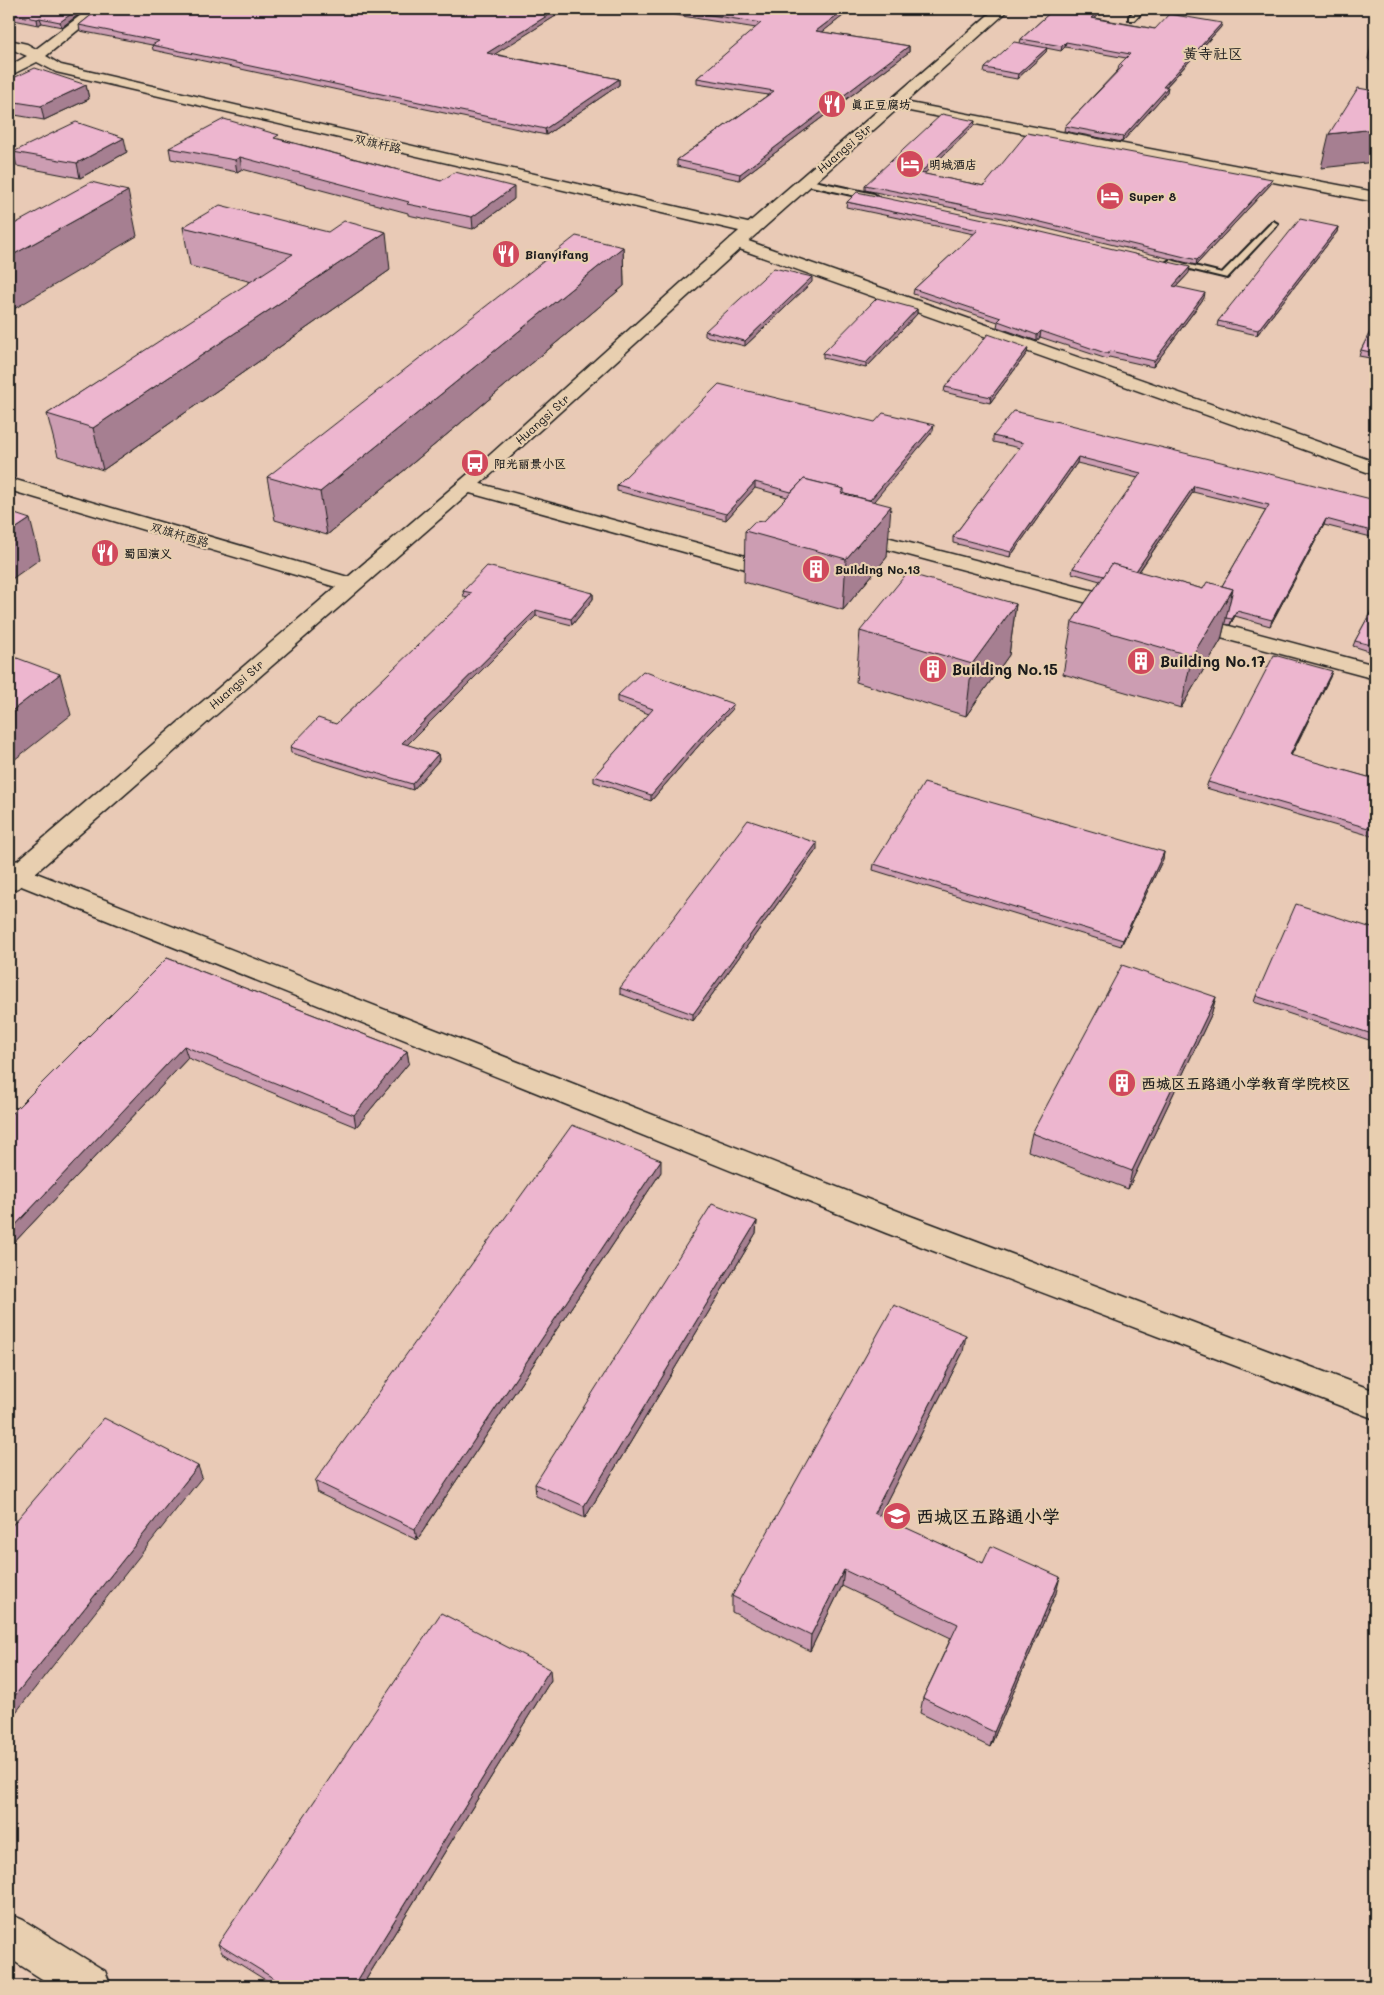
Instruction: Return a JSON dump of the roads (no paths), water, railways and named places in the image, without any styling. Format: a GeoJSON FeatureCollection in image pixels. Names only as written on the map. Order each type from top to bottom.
{"type":"FeatureCollection","features":[{"type":"Feature","properties":{"kind":"street"},"geometry":{"type":"LineString","coordinates":[[9,72],[31,60],[97,9]]}},
{"type":"Feature","properties":{"kind":"street","name":"Huangsi Str"},"geometry":{"type":"LineString","coordinates":[[11,875],[466,486],[744,236],[1003,9]]}},
{"type":"Feature","properties":{"kind":"street"},"geometry":{"type":"LineString","coordinates":[[9,44],[22,47],[42,74],[744,236],[1375,469]]}},
{"type":"Feature","properties":{"kind":"street"},"geometry":{"type":"LineString","coordinates":[[9,56],[31,60]]}},
{"type":"Feature","properties":{"kind":"street"},"geometry":{"type":"LineString","coordinates":[[894,104],[1375,197]]}},
{"type":"Feature","properties":{"kind":"street","name":"双旗杆西路"},"geometry":{"type":"LineString","coordinates":[[9,484],[351,585]]}},
{"type":"Feature","properties":{"kind":"street"},"geometry":{"type":"LineString","coordinates":[[466,486],[753,565],[784,532]]}},
{"type":"Feature","properties":{"kind":"street"},"geometry":{"type":"LineString","coordinates":[[835,529],[1144,611]]}},
{"type":"Feature","properties":{"kind":"street"},"geometry":{"type":"LineString","coordinates":[[1173,618],[1375,672]]}},
{"type":"Feature","properties":{"kind":"street"},"geometry":{"type":"LineString","coordinates":[[11,875],[897,1224],[1375,1405]]}},
{"type":"Feature","properties":{"kind":"street"},"geometry":{"type":"LineString","coordinates":[[9,1934],[90,1986]]}},
{"type":"Feature","properties":{"kind":"lane"},"geometry":{"type":"LineString","coordinates":[[1132,18],[1141,9]]}},
{"type":"Feature","properties":{"kind":"lane"},"geometry":{"type":"LineString","coordinates":[[805,182],[882,198]]}},
{"type":"Feature","properties":{"kind":"lane"},"geometry":{"type":"LineString","coordinates":[[1158,260],[1224,276],[1273,224]]}},
{"type":"Feature","properties":{"kind":"place","name":"真正豆腐坊"},"geometry":{"type":"Point","coordinates":[832,104]}},
{"type":"Feature","properties":{"kind":"place","name":"明城酒店"},"geometry":{"type":"Point","coordinates":[910,164]}},
{"type":"Feature","properties":{"kind":"place","name":"Super 8"},"geometry":{"type":"Point","coordinates":[1110,196]}},
{"type":"Feature","properties":{"kind":"place","name":"Bianyifang"},"geometry":{"type":"Point","coordinates":[506,254]}},
{"type":"Feature","properties":{"kind":"place","name":"阳光丽景小区"},"geometry":{"type":"Point","coordinates":[475,463]}},
{"type":"Feature","properties":{"kind":"place","name":"蜀国演义"},"geometry":{"type":"Point","coordinates":[105,553]}},
{"type":"Feature","properties":{"kind":"place","name":"Building No.13"},"geometry":{"type":"Point","coordinates":[816,569]}},
{"type":"Feature","properties":{"kind":"place","name":"Building No.17"},"geometry":{"type":"Point","coordinates":[1141,661]}},
{"type":"Feature","properties":{"kind":"place","name":"Building No.15"},"geometry":{"type":"Point","coordinates":[933,669]}},
{"type":"Feature","properties":{"kind":"place","name":"西城区五路通小学教育学院校区"},"geometry":{"type":"Point","coordinates":[1122,1083]}},
{"type":"Feature","properties":{"kind":"place","name":"西城区五路通小学"},"geometry":{"type":"Point","coordinates":[897,1516]}},
{"type":"Feature","properties":{"kind":"district","name":"黄寺社区"},"geometry":{"type":"Point","coordinates":[1213,53]}}]}
